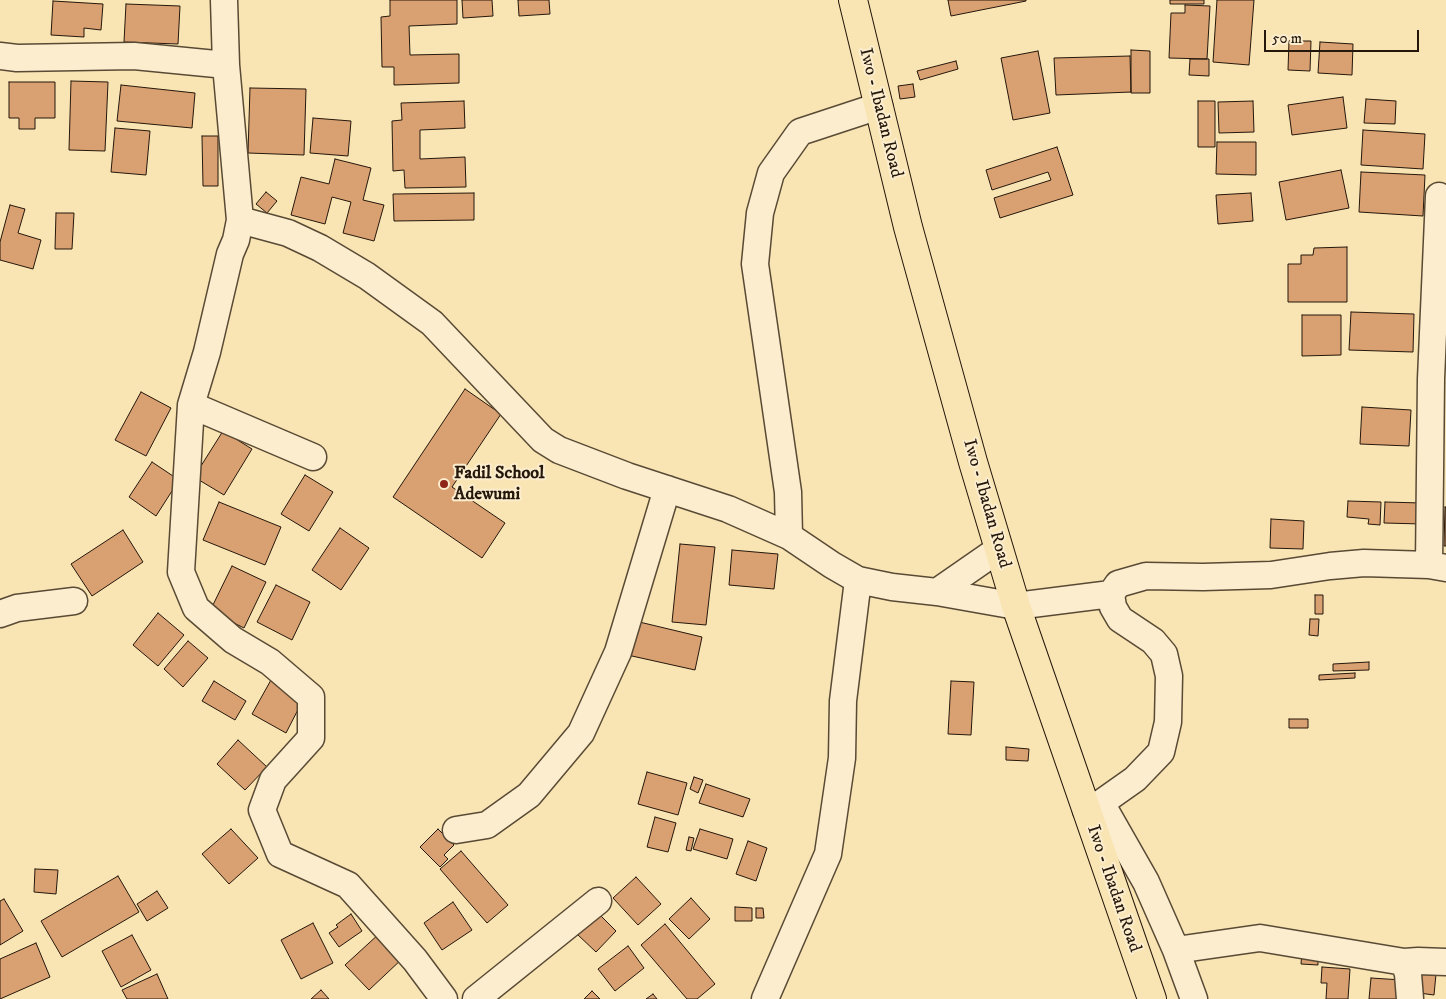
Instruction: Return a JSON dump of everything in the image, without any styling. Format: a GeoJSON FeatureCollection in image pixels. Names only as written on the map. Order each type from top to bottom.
{"type":"FeatureCollection","features":[{"type":"Feature","properties":{"kind":"main road","name":"Iwo - Ibadan Road"},"geometry":{"type":"LineString","coordinates":[[853,0],[908,227],[998,548],[1016,606],[1094,807],[1152,999]]}},
{"type":"Feature","properties":{"kind":"street"},"geometry":{"type":"LineString","coordinates":[[224,0],[226,64],[240,220],[207,352],[191,405],[181,572],[196,608],[233,640],[270,662],[311,697],[311,738],[273,780],[262,810],[280,854],[348,885],[415,960],[444,999]]}},
{"type":"Feature","properties":{"kind":"street"},"geometry":{"type":"LineString","coordinates":[[0,56],[17,58],[134,56],[226,64]]}},
{"type":"Feature","properties":{"kind":"street"},"geometry":{"type":"LineString","coordinates":[[789,536],[788,492],[755,264],[760,213],[771,173],[800,132],[879,106]]}},
{"type":"Feature","properties":{"kind":"street"},"geometry":{"type":"LineString","coordinates":[[1194,999],[1176,950],[1146,882],[1094,807],[1135,779],[1161,752],[1168,722],[1169,676],[1164,654],[1153,641],[1120,619],[1113,607],[1111,594],[1118,584],[1146,576],[1271,575],[1364,563],[1438,566],[1431,379],[1439,196]]}},
{"type":"Feature","properties":{"kind":"street"},"geometry":{"type":"LineString","coordinates":[[240,220],[288,233],[320,248],[367,276],[432,323],[543,440],[559,450],[667,489],[728,508],[789,536],[832,566],[858,580],[1016,606],[1111,594]]}},
{"type":"Feature","properties":{"kind":"street"},"geometry":{"type":"LineString","coordinates":[[191,405],[313,457]]}},
{"type":"Feature","properties":{"kind":"street"},"geometry":{"type":"LineString","coordinates":[[456,830],[487,826],[529,795],[581,733],[618,652],[667,489]]}},
{"type":"Feature","properties":{"kind":"street"},"geometry":{"type":"LineString","coordinates":[[937,592],[998,548]]}},
{"type":"Feature","properties":{"kind":"street"},"geometry":{"type":"LineString","coordinates":[[765,999],[828,854],[842,758],[843,701],[858,580]]}},
{"type":"Feature","properties":{"kind":"street"},"geometry":{"type":"LineString","coordinates":[[0,614],[17,608],[74,601]]}},
{"type":"Feature","properties":{"kind":"street"},"geometry":{"type":"LineString","coordinates":[[476,999],[598,901]]}},
{"type":"Feature","properties":{"kind":"street"},"geometry":{"type":"LineString","coordinates":[[1176,950],[1260,938],[1404,962],[1446,962]]}},
{"type":"Feature","properties":{"kind":"street"},"geometry":{"type":"LineString","coordinates":[[1404,962],[1408,974],[1410,999]]}},
{"type":"Feature","properties":{"kind":"building"},"geometry":{"type":"Polygon","coordinates":[[[390,0],[457,0],[457,24],[409,26],[410,55],[459,54],[459,83],[394,85],[394,67],[382,67],[381,17],[390,16],[390,0]]]}},
{"type":"Feature","properties":{"kind":"building"},"geometry":{"type":"Polygon","coordinates":[[[462,0],[492,0],[493,16],[463,18],[462,0]]]}},
{"type":"Feature","properties":{"kind":"building"},"geometry":{"type":"Polygon","coordinates":[[[518,0],[549,0],[550,14],[519,16],[518,0]]]}},
{"type":"Feature","properties":{"kind":"building"},"geometry":{"type":"Polygon","coordinates":[[[948,0],[1026,0],[1026,1],[951,16],[948,0]]]}},
{"type":"Feature","properties":{"kind":"building"},"geometry":{"type":"Polygon","coordinates":[[[1170,0],[1204,0],[1204,4],[1170,4],[1170,0]]]}},
{"type":"Feature","properties":{"kind":"building"},"geometry":{"type":"Polygon","coordinates":[[[1217,0],[1254,0],[1249,65],[1213,62],[1217,0]]]}},
{"type":"Feature","properties":{"kind":"building"},"geometry":{"type":"Polygon","coordinates":[[[53,1],[103,4],[101,30],[84,28],[84,37],[51,35],[53,1]]]}},
{"type":"Feature","properties":{"kind":"building"},"geometry":{"type":"Polygon","coordinates":[[[126,4],[180,6],[178,44],[124,42],[126,4]]]}},
{"type":"Feature","properties":{"kind":"building"},"geometry":{"type":"Polygon","coordinates":[[[1185,5],[1210,6],[1207,59],[1169,58],[1171,13],[1185,13],[1185,5]]]}},
{"type":"Feature","properties":{"kind":"building"},"geometry":{"type":"Polygon","coordinates":[[[1289,41],[1311,41],[1310,71],[1288,70],[1289,41]]]}},
{"type":"Feature","properties":{"kind":"building"},"geometry":{"type":"Polygon","coordinates":[[[1320,42],[1353,44],[1352,75],[1318,73],[1320,42]]]}},
{"type":"Feature","properties":{"kind":"building"},"geometry":{"type":"Polygon","coordinates":[[[1131,50],[1150,51],[1150,93],[1131,93],[1131,50]]]}},
{"type":"Feature","properties":{"kind":"building"},"geometry":{"type":"Polygon","coordinates":[[[1038,51],[1050,113],[1013,120],[1001,58],[1038,51]]]}},
{"type":"Feature","properties":{"kind":"building"},"geometry":{"type":"Polygon","coordinates":[[[1130,56],[1131,92],[1056,95],[1054,58],[1130,56]]]}},
{"type":"Feature","properties":{"kind":"building"},"geometry":{"type":"Polygon","coordinates":[[[1190,59],[1209,59],[1209,76],[1189,75],[1190,59]]]}},
{"type":"Feature","properties":{"kind":"building"},"geometry":{"type":"Polygon","coordinates":[[[956,61],[958,69],[920,80],[917,71],[956,61]]]}},
{"type":"Feature","properties":{"kind":"building"},"geometry":{"type":"Polygon","coordinates":[[[71,81],[108,82],[105,151],[69,150],[71,81]]]}},
{"type":"Feature","properties":{"kind":"building"},"geometry":{"type":"Polygon","coordinates":[[[9,82],[55,82],[55,118],[35,118],[35,129],[19,129],[19,118],[9,118],[9,82]]]}},
{"type":"Feature","properties":{"kind":"building"},"geometry":{"type":"Polygon","coordinates":[[[913,84],[915,97],[900,99],[898,86],[913,84]]]}},
{"type":"Feature","properties":{"kind":"building"},"geometry":{"type":"Polygon","coordinates":[[[121,85],[195,93],[192,128],[117,121],[121,85]]]}},
{"type":"Feature","properties":{"kind":"building"},"geometry":{"type":"Polygon","coordinates":[[[250,88],[306,89],[304,155],[248,153],[250,88]]]}},
{"type":"Feature","properties":{"kind":"building"},"geometry":{"type":"Polygon","coordinates":[[[1343,97],[1347,128],[1292,135],[1288,105],[1343,97]]]}},
{"type":"Feature","properties":{"kind":"building"},"geometry":{"type":"Polygon","coordinates":[[[1366,99],[1396,101],[1395,124],[1364,123],[1366,99]]]}},
{"type":"Feature","properties":{"kind":"building"},"geometry":{"type":"Polygon","coordinates":[[[464,101],[465,128],[420,130],[420,159],[465,157],[466,187],[405,188],[404,170],[393,171],[392,121],[402,120],[401,103],[464,101]]]}},
{"type":"Feature","properties":{"kind":"building"},"geometry":{"type":"Polygon","coordinates":[[[1198,101],[1215,101],[1215,147],[1198,147],[1198,101]]]}},
{"type":"Feature","properties":{"kind":"building"},"geometry":{"type":"Polygon","coordinates":[[[1253,101],[1254,132],[1219,133],[1218,102],[1253,101]]]}},
{"type":"Feature","properties":{"kind":"building"},"geometry":{"type":"Polygon","coordinates":[[[313,118],[351,121],[348,156],[310,153],[313,118]]]}},
{"type":"Feature","properties":{"kind":"building"},"geometry":{"type":"Polygon","coordinates":[[[115,128],[150,131],[146,175],[111,172],[115,128]]]}},
{"type":"Feature","properties":{"kind":"building"},"geometry":{"type":"Polygon","coordinates":[[[1363,130],[1425,134],[1423,169],[1361,165],[1363,130]]]}},
{"type":"Feature","properties":{"kind":"building"},"geometry":{"type":"Polygon","coordinates":[[[202,136],[218,136],[218,186],[203,186],[202,136]]]}},
{"type":"Feature","properties":{"kind":"building"},"geometry":{"type":"Polygon","coordinates":[[[1217,142],[1256,142],[1256,175],[1216,174],[1217,142]]]}},
{"type":"Feature","properties":{"kind":"building"},"geometry":{"type":"Polygon","coordinates":[[[1057,147],[1073,195],[1000,218],[994,198],[1051,180],[1048,172],[992,190],[986,170],[1057,147]]]}},
{"type":"Feature","properties":{"kind":"building"},"geometry":{"type":"Polygon","coordinates":[[[335,159],[371,168],[363,200],[384,205],[374,241],[343,233],[351,202],[332,197],[325,224],[291,215],[301,177],[329,184],[335,159]]]}},
{"type":"Feature","properties":{"kind":"building"},"geometry":{"type":"Polygon","coordinates":[[[1341,170],[1349,208],[1286,220],[1279,182],[1341,170]]]}},
{"type":"Feature","properties":{"kind":"building"},"geometry":{"type":"Polygon","coordinates":[[[1361,172],[1425,175],[1423,216],[1359,212],[1361,172]]]}},
{"type":"Feature","properties":{"kind":"building"},"geometry":{"type":"Polygon","coordinates":[[[266,192],[277,201],[267,213],[256,204],[266,192]]]}},
{"type":"Feature","properties":{"kind":"building"},"geometry":{"type":"Polygon","coordinates":[[[474,193],[474,220],[394,221],[393,194],[474,193]]]}},
{"type":"Feature","properties":{"kind":"building"},"geometry":{"type":"Polygon","coordinates":[[[1251,193],[1253,221],[1218,224],[1216,195],[1251,193]]]}},
{"type":"Feature","properties":{"kind":"building"},"geometry":{"type":"Polygon","coordinates":[[[10,205],[25,209],[18,233],[41,240],[33,269],[0,260],[0,242],[10,205]]]}},
{"type":"Feature","properties":{"kind":"building"},"geometry":{"type":"Polygon","coordinates":[[[56,213],[74,213],[72,249],[55,249],[56,213]]]}},
{"type":"Feature","properties":{"kind":"building"},"geometry":{"type":"Polygon","coordinates":[[[1347,247],[1347,302],[1288,302],[1288,264],[1301,264],[1301,255],[1313,255],[1314,248],[1347,247]]]}},
{"type":"Feature","properties":{"kind":"building"},"geometry":{"type":"Polygon","coordinates":[[[1351,312],[1414,314],[1413,352],[1349,350],[1351,312]]]}},
{"type":"Feature","properties":{"kind":"building"},"geometry":{"type":"Polygon","coordinates":[[[1302,315],[1341,315],[1341,355],[1302,356],[1302,315]]]}},
{"type":"Feature","properties":{"kind":"building"},"geometry":{"type":"Polygon","coordinates":[[[465,389],[501,414],[452,487],[505,523],[482,558],[393,497],[465,389]]]}},
{"type":"Feature","properties":{"kind":"building"},"geometry":{"type":"Polygon","coordinates":[[[141,392],[171,408],[146,456],[115,440],[141,392]]]}},
{"type":"Feature","properties":{"kind":"building"},"geometry":{"type":"Polygon","coordinates":[[[1362,407],[1411,410],[1409,446],[1360,444],[1362,407]]]}},
{"type":"Feature","properties":{"kind":"building"},"geometry":{"type":"Polygon","coordinates":[[[223,431],[252,449],[224,495],[194,477],[223,431]]]}},
{"type":"Feature","properties":{"kind":"building"},"geometry":{"type":"Polygon","coordinates":[[[152,462],[179,480],[156,516],[129,497],[152,462]]]}},
{"type":"Feature","properties":{"kind":"building"},"geometry":{"type":"Polygon","coordinates":[[[305,475],[333,492],[309,531],[281,514],[305,475]]]}},
{"type":"Feature","properties":{"kind":"building"},"geometry":{"type":"Polygon","coordinates":[[[1348,501],[1381,502],[1380,525],[1368,524],[1369,519],[1347,517],[1348,501]]]}},
{"type":"Feature","properties":{"kind":"building"},"geometry":{"type":"Polygon","coordinates":[[[219,502],[281,527],[265,565],[203,540],[219,502]]]}},
{"type":"Feature","properties":{"kind":"building"},"geometry":{"type":"Polygon","coordinates":[[[1385,502],[1422,503],[1422,524],[1384,523],[1385,502]]]}},
{"type":"Feature","properties":{"kind":"building"},"geometry":{"type":"Polygon","coordinates":[[[1445,507],[1446,546],[1444,546],[1445,507]]]}},
{"type":"Feature","properties":{"kind":"building"},"geometry":{"type":"Polygon","coordinates":[[[1271,519],[1304,521],[1303,549],[1270,548],[1271,519]]]}},
{"type":"Feature","properties":{"kind":"building"},"geometry":{"type":"Polygon","coordinates":[[[340,528],[369,548],[341,590],[312,570],[340,528]]]}},
{"type":"Feature","properties":{"kind":"building"},"geometry":{"type":"Polygon","coordinates":[[[123,530],[143,562],[92,596],[71,564],[123,530]]]}},
{"type":"Feature","properties":{"kind":"building"},"geometry":{"type":"Polygon","coordinates":[[[680,544],[715,547],[706,625],[672,622],[680,544]]]}},
{"type":"Feature","properties":{"kind":"building"},"geometry":{"type":"Polygon","coordinates":[[[732,550],[778,554],[774,589],[729,585],[732,550]]]}},
{"type":"Feature","properties":{"kind":"building"},"geometry":{"type":"Polygon","coordinates":[[[232,566],[266,582],[244,628],[210,611],[232,566]]]}},
{"type":"Feature","properties":{"kind":"building"},"geometry":{"type":"Polygon","coordinates":[[[276,585],[310,602],[292,640],[257,622],[276,585]]]}},
{"type":"Feature","properties":{"kind":"building"},"geometry":{"type":"Polygon","coordinates":[[[1315,595],[1323,595],[1323,614],[1315,614],[1315,595]]]}},
{"type":"Feature","properties":{"kind":"building"},"geometry":{"type":"Polygon","coordinates":[[[158,613],[184,635],[158,666],[133,645],[158,613]]]}},
{"type":"Feature","properties":{"kind":"building"},"geometry":{"type":"Polygon","coordinates":[[[1310,619],[1319,619],[1318,636],[1309,635],[1310,619]]]}},
{"type":"Feature","properties":{"kind":"building"},"geometry":{"type":"Polygon","coordinates":[[[631,620],[702,637],[695,670],[623,654],[631,620]]]}},
{"type":"Feature","properties":{"kind":"building"},"geometry":{"type":"Polygon","coordinates":[[[188,641],[208,658],[183,687],[164,669],[188,641]]]}},
{"type":"Feature","properties":{"kind":"building"},"geometry":{"type":"Polygon","coordinates":[[[1369,662],[1369,670],[1333,671],[1333,664],[1369,662]]]}},
{"type":"Feature","properties":{"kind":"building"},"geometry":{"type":"Polygon","coordinates":[[[1355,673],[1355,678],[1319,680],[1319,675],[1355,673]]]}},
{"type":"Feature","properties":{"kind":"building"},"geometry":{"type":"Polygon","coordinates":[[[271,680],[304,698],[286,733],[252,714],[271,680]]]}},
{"type":"Feature","properties":{"kind":"building"},"geometry":{"type":"Polygon","coordinates":[[[214,681],[246,701],[235,720],[202,701],[214,681]]]}},
{"type":"Feature","properties":{"kind":"building"},"geometry":{"type":"Polygon","coordinates":[[[951,681],[974,682],[971,735],[948,734],[951,681]]]}},
{"type":"Feature","properties":{"kind":"building"},"geometry":{"type":"Polygon","coordinates":[[[1289,719],[1308,719],[1308,728],[1289,728],[1289,719]]]}},
{"type":"Feature","properties":{"kind":"building"},"geometry":{"type":"Polygon","coordinates":[[[238,740],[267,767],[245,790],[217,764],[238,740]]]}},
{"type":"Feature","properties":{"kind":"building"},"geometry":{"type":"Polygon","coordinates":[[[1006,747],[1029,749],[1028,761],[1006,760],[1006,747]]]}},
{"type":"Feature","properties":{"kind":"building"},"geometry":{"type":"Polygon","coordinates":[[[647,772],[687,783],[678,815],[638,804],[647,772]]]}},
{"type":"Feature","properties":{"kind":"building"},"geometry":{"type":"Polygon","coordinates":[[[694,777],[703,780],[698,793],[690,789],[694,777]]]}},
{"type":"Feature","properties":{"kind":"building"},"geometry":{"type":"Polygon","coordinates":[[[706,784],[750,799],[743,817],[699,803],[706,784]]]}},
{"type":"Feature","properties":{"kind":"building"},"geometry":{"type":"Polygon","coordinates":[[[655,817],[676,823],[668,852],[647,847],[655,817]]]}},
{"type":"Feature","properties":{"kind":"building"},"geometry":{"type":"Polygon","coordinates":[[[231,829],[258,858],[229,884],[202,854],[231,829]]]}},
{"type":"Feature","properties":{"kind":"building"},"geometry":{"type":"Polygon","coordinates":[[[438,829],[454,845],[444,855],[448,859],[440,867],[420,847],[438,829]]]}},
{"type":"Feature","properties":{"kind":"building"},"geometry":{"type":"Polygon","coordinates":[[[700,829],[733,839],[727,859],[693,849],[700,829]]]}},
{"type":"Feature","properties":{"kind":"building"},"geometry":{"type":"Polygon","coordinates":[[[689,837],[694,838],[691,851],[686,850],[689,837]]]}},
{"type":"Feature","properties":{"kind":"building"},"geometry":{"type":"Polygon","coordinates":[[[748,841],[767,848],[756,881],[736,874],[748,841]]]}},
{"type":"Feature","properties":{"kind":"building"},"geometry":{"type":"Polygon","coordinates":[[[461,851],[508,905],[487,923],[440,869],[461,851]]]}},
{"type":"Feature","properties":{"kind":"building"},"geometry":{"type":"Polygon","coordinates":[[[35,869],[58,870],[56,894],[34,892],[35,869]]]}},
{"type":"Feature","properties":{"kind":"building"},"geometry":{"type":"Polygon","coordinates":[[[118,876],[139,912],[62,957],[41,921],[118,876]]]}},
{"type":"Feature","properties":{"kind":"building"},"geometry":{"type":"Polygon","coordinates":[[[636,877],[661,904],[638,925],[613,898],[636,877]]]}},
{"type":"Feature","properties":{"kind":"building"},"geometry":{"type":"Polygon","coordinates":[[[157,891],[168,908],[147,921],[137,904],[157,891]]]}},
{"type":"Feature","properties":{"kind":"building"},"geometry":{"type":"Polygon","coordinates":[[[691,898],[710,919],[689,939],[669,919],[691,898]]]}},
{"type":"Feature","properties":{"kind":"building"},"geometry":{"type":"Polygon","coordinates":[[[4,899],[23,931],[0,945],[0,901],[4,899]]]}},
{"type":"Feature","properties":{"kind":"building"},"geometry":{"type":"Polygon","coordinates":[[[453,902],[472,930],[442,950],[424,923],[453,902]]]}},
{"type":"Feature","properties":{"kind":"building"},"geometry":{"type":"Polygon","coordinates":[[[735,907],[752,908],[752,921],[735,921],[735,907]]]}},
{"type":"Feature","properties":{"kind":"building"},"geometry":{"type":"Polygon","coordinates":[[[756,908],[763,908],[764,918],[756,918],[756,908]]]}},
{"type":"Feature","properties":{"kind":"building"},"geometry":{"type":"Polygon","coordinates":[[[598,913],[616,931],[596,952],[577,934],[598,913]]]}},
{"type":"Feature","properties":{"kind":"building"},"geometry":{"type":"Polygon","coordinates":[[[351,914],[362,931],[339,947],[329,933],[351,914]]]}},
{"type":"Feature","properties":{"kind":"building"},"geometry":{"type":"Polygon","coordinates":[[[313,923],[333,963],[301,979],[281,940],[313,923]]]}},
{"type":"Feature","properties":{"kind":"building"},"geometry":{"type":"Polygon","coordinates":[[[665,924],[715,984],[697,999],[687,999],[641,945],[665,924]]]}},
{"type":"Feature","properties":{"kind":"building"},"geometry":{"type":"Polygon","coordinates":[[[380,933],[403,958],[369,990],[345,965],[380,933]]]}},
{"type":"Feature","properties":{"kind":"building"},"geometry":{"type":"Polygon","coordinates":[[[132,935],[151,970],[121,987],[102,951],[132,935]]]}},
{"type":"Feature","properties":{"kind":"building"},"geometry":{"type":"Polygon","coordinates":[[[36,943],[50,977],[0,999],[0,959],[36,943]]]}},
{"type":"Feature","properties":{"kind":"building"},"geometry":{"type":"Polygon","coordinates":[[[628,946],[644,968],[615,991],[598,969],[628,946]]]}},
{"type":"Feature","properties":{"kind":"building"},"geometry":{"type":"Polygon","coordinates":[[[1302,952],[1318,952],[1318,965],[1301,964],[1302,952]]]}},
{"type":"Feature","properties":{"kind":"building"},"geometry":{"type":"Polygon","coordinates":[[[1322,967],[1350,969],[1348,999],[1326,999],[1327,983],[1321,983],[1322,967]]]}},
{"type":"Feature","properties":{"kind":"building"},"geometry":{"type":"Polygon","coordinates":[[[1421,973],[1436,974],[1434,995],[1419,993],[1421,973]]]}},
{"type":"Feature","properties":{"kind":"building"},"geometry":{"type":"Polygon","coordinates":[[[157,974],[168,999],[127,999],[122,990],[157,974]]]}},
{"type":"Feature","properties":{"kind":"building"},"geometry":{"type":"Polygon","coordinates":[[[1371,978],[1402,980],[1401,999],[1369,999],[1371,978]]]}},
{"type":"Feature","properties":{"kind":"building"},"geometry":{"type":"Polygon","coordinates":[[[321,990],[329,999],[311,999],[321,990]]]}},
{"type":"Feature","properties":{"kind":"building"},"geometry":{"type":"Polygon","coordinates":[[[592,991],[600,999],[584,999],[592,991]]]}},
{"type":"Feature","properties":{"kind":"building"},"geometry":{"type":"Polygon","coordinates":[[[653,994],[657,999],[646,999],[653,994]]]}},
{"type":"Feature","properties":{"kind":"place","name":"Fadil School Adewumi"},"geometry":{"type":"Point","coordinates":[444,484]}}]}
